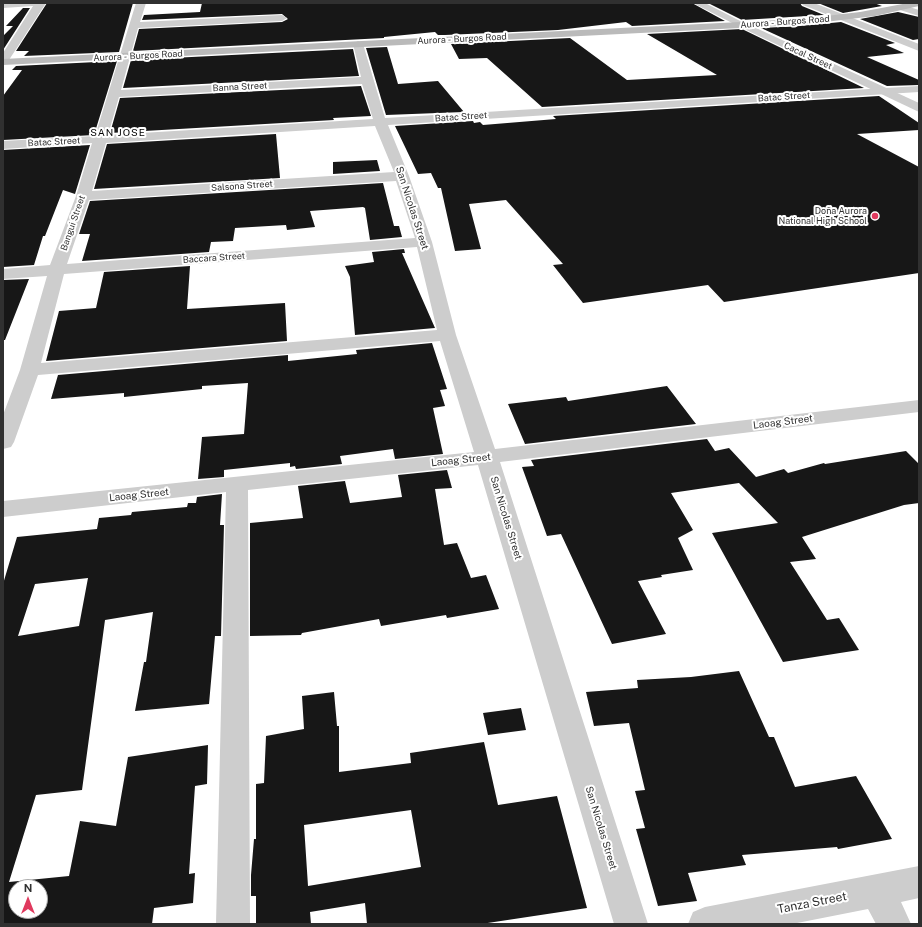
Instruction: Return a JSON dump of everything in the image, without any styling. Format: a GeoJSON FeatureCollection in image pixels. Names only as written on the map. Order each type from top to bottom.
{"type":"FeatureCollection","features":[{"type":"Feature","properties":{"kind":"main road","name":"Aurora - Burgos Road"},"geometry":{"type":"LineString","coordinates":[[3,62],[743,25],[842,18],[903,8],[919,3]]}},
{"type":"Feature","properties":{"kind":"street"},"geometry":{"type":"LineString","coordinates":[[3,4],[40,3]]}},
{"type":"Feature","properties":{"kind":"street"},"geometry":{"type":"LineString","coordinates":[[3,62],[40,3]]}},
{"type":"Feature","properties":{"kind":"street","name":"Bangui Street"},"geometry":{"type":"LineString","coordinates":[[3,442],[30,370],[57,269],[83,196],[141,3]]}},
{"type":"Feature","properties":{"kind":"street","name":"Cacal Street"},"geometry":{"type":"LineString","coordinates":[[698,3],[919,108]]}},
{"type":"Feature","properties":{"kind":"street"},"geometry":{"type":"LineString","coordinates":[[806,3],[919,48]]}},
{"type":"Feature","properties":{"kind":"street"},"geometry":{"type":"LineString","coordinates":[[903,8],[919,13]]}},
{"type":"Feature","properties":{"kind":"street"},"geometry":{"type":"LineString","coordinates":[[134,25],[282,18]]}},
{"type":"Feature","properties":{"kind":"street","name":"San Nicolas Street"},"geometry":{"type":"LineString","coordinates":[[358,44],[366,80],[380,122],[402,176],[424,242],[447,335],[488,457],[631,924]]}},
{"type":"Feature","properties":{"kind":"street","name":"Banna Street"},"geometry":{"type":"LineString","coordinates":[[113,94],[366,80]]}},
{"type":"Feature","properties":{"kind":"street","name":"Batac Street"},"geometry":{"type":"LineString","coordinates":[[3,145],[919,89]]}},
{"type":"Feature","properties":{"kind":"street","name":"Salsona Street"},"geometry":{"type":"LineString","coordinates":[[83,196],[402,176]]}},
{"type":"Feature","properties":{"kind":"street","name":"Baccara Street"},"geometry":{"type":"LineString","coordinates":[[3,274],[424,242]]}},
{"type":"Feature","properties":{"kind":"street"},"geometry":{"type":"LineString","coordinates":[[30,370],[447,335]]}},
{"type":"Feature","properties":{"kind":"street","name":"Laoag Street"},"geometry":{"type":"LineString","coordinates":[[3,509],[488,457],[919,406]]}},
{"type":"Feature","properties":{"kind":"street"},"geometry":{"type":"LineString","coordinates":[[233,924],[237,485]]}},
{"type":"Feature","properties":{"kind":"street","name":"Tanza Street"},"geometry":{"type":"LineString","coordinates":[[705,924],[919,882]]}},
{"type":"Feature","properties":{"kind":"street"},"geometry":{"type":"LineString","coordinates":[[876,890],[894,924]]}},
{"type":"Feature","properties":{"kind":"building"},"geometry":{"type":"Polygon","coordinates":[[[47,3],[133,3],[119,52],[24,56],[29,51],[16,51],[47,3]]]}},
{"type":"Feature","properties":{"kind":"building"},"geometry":{"type":"Polygon","coordinates":[[[202,3],[692,3],[725,21],[632,26],[626,22],[558,30],[445,35],[438,35],[435,32],[384,38],[133,51],[139,29],[282,22],[288,19],[282,14],[142,20],[144,15],[200,12],[202,3]]]}},
{"type":"Feature","properties":{"kind":"building"},"geometry":{"type":"Polygon","coordinates":[[[708,3],[800,3],[802,6],[824,15],[742,20],[708,3]]]}},
{"type":"Feature","properties":{"kind":"building"},"geometry":{"type":"Polygon","coordinates":[[[818,3],[874,3],[882,6],[843,13],[818,3]]]}},
{"type":"Feature","properties":{"kind":"building"},"geometry":{"type":"Polygon","coordinates":[[[23,8],[30,8],[3,50],[3,36],[13,26],[6,26],[23,8]]]}},
{"type":"Feature","properties":{"kind":"building"},"geometry":{"type":"Polygon","coordinates":[[[898,12],[919,17],[919,39],[913,40],[860,19],[898,12]]]}},
{"type":"Feature","properties":{"kind":"building"},"geometry":{"type":"Polygon","coordinates":[[[841,22],[895,43],[886,45],[904,53],[867,57],[919,80],[919,85],[887,86],[761,28],[841,22]]]}},
{"type":"Feature","properties":{"kind":"building"},"geometry":{"type":"Polygon","coordinates":[[[742,29],[864,88],[542,107],[487,58],[459,59],[451,44],[570,38],[627,80],[717,75],[647,34],[742,29]]]}},
{"type":"Feature","properties":{"kind":"building"},"geometry":{"type":"Polygon","coordinates":[[[387,47],[398,84],[438,81],[464,112],[386,115],[366,48],[387,47]]]}},
{"type":"Feature","properties":{"kind":"building"},"geometry":{"type":"Polygon","coordinates":[[[353,49],[359,76],[123,88],[131,60],[353,49]]]}},
{"type":"Feature","properties":{"kind":"building"},"geometry":{"type":"Polygon","coordinates":[[[117,61],[94,135],[3,140],[3,96],[22,70],[12,70],[16,66],[117,61]]]}},
{"type":"Feature","properties":{"kind":"building"},"geometry":{"type":"Polygon","coordinates":[[[361,86],[371,116],[333,118],[334,120],[110,133],[120,98],[361,86]]]}},
{"type":"Feature","properties":{"kind":"building"},"geometry":{"type":"Polygon","coordinates":[[[879,96],[919,123],[919,130],[857,134],[919,167],[919,273],[724,302],[708,285],[583,303],[553,265],[563,264],[506,200],[469,204],[481,249],[455,251],[441,188],[438,188],[431,173],[418,174],[395,126],[473,121],[474,123],[480,122],[483,125],[556,119],[553,116],[879,96]]]}},
{"type":"Feature","properties":{"kind":"building"},"geometry":{"type":"Polygon","coordinates":[[[276,134],[280,178],[94,189],[107,144],[276,134]]]}},
{"type":"Feature","properties":{"kind":"building"},"geometry":{"type":"Polygon","coordinates":[[[90,145],[75,194],[63,190],[45,236],[43,236],[34,265],[3,267],[3,150],[90,145]]]}},
{"type":"Feature","properties":{"kind":"building"},"geometry":{"type":"Polygon","coordinates":[[[377,160],[380,171],[333,174],[333,162],[377,160]]]}},
{"type":"Feature","properties":{"kind":"building"},"geometry":{"type":"Polygon","coordinates":[[[383,183],[394,226],[399,226],[402,237],[370,240],[365,208],[363,207],[310,211],[315,227],[287,230],[286,225],[235,228],[233,241],[211,242],[209,252],[82,261],[90,234],[79,234],[90,201],[383,183]]]}},
{"type":"Feature","properties":{"kind":"building"},"geometry":{"type":"Polygon","coordinates":[[[404,249],[405,253],[402,253],[435,328],[355,335],[350,277],[345,266],[374,262],[372,252],[404,249]]]}},
{"type":"Feature","properties":{"kind":"building"},"geometry":{"type":"Polygon","coordinates":[[[190,266],[187,309],[285,303],[287,341],[46,361],[59,311],[96,308],[104,272],[190,266]]]}},
{"type":"Feature","properties":{"kind":"building"},"geometry":{"type":"Polygon","coordinates":[[[29,279],[5,340],[3,340],[3,280],[29,279]]]}},
{"type":"Feature","properties":{"kind":"building"},"geometry":{"type":"Polygon","coordinates":[[[432,343],[447,389],[440,390],[445,406],[433,408],[443,454],[395,459],[393,449],[340,456],[342,464],[296,469],[295,466],[290,467],[290,463],[224,470],[224,477],[198,479],[202,437],[244,434],[248,383],[202,386],[202,389],[124,397],[124,393],[51,399],[58,375],[288,355],[288,361],[357,354],[356,350],[432,343]]]}},
{"type":"Feature","properties":{"kind":"building"},"geometry":{"type":"Polygon","coordinates":[[[667,386],[696,424],[525,444],[508,404],[566,397],[568,401],[667,386]]]}},
{"type":"Feature","properties":{"kind":"building"},"geometry":{"type":"Polygon","coordinates":[[[707,439],[715,451],[729,448],[756,477],[784,469],[788,473],[824,463],[906,451],[919,464],[919,503],[904,505],[802,537],[816,559],[790,562],[827,620],[839,618],[859,650],[783,662],[712,533],[778,523],[739,483],[671,493],[693,530],[678,538],[693,570],[661,575],[662,577],[638,581],[666,634],[612,644],[561,534],[547,536],[522,467],[534,466],[531,460],[707,439]]]}},
{"type":"Feature","properties":{"kind":"building"},"geometry":{"type":"Polygon","coordinates":[[[447,470],[452,488],[435,489],[444,545],[457,543],[471,578],[486,575],[499,609],[447,618],[446,615],[381,626],[379,619],[302,633],[301,635],[250,636],[250,523],[303,518],[298,486],[345,481],[350,503],[402,497],[398,475],[447,470]]]}},
{"type":"Feature","properties":{"kind":"building"},"geometry":{"type":"Polygon","coordinates":[[[222,494],[220,525],[224,525],[221,636],[215,636],[209,704],[135,711],[144,662],[146,662],[153,612],[105,620],[82,790],[36,795],[10,879],[8,879],[8,919],[48,919],[48,879],[39,879],[69,876],[80,821],[116,826],[128,757],[208,745],[207,784],[195,786],[189,874],[195,873],[193,903],[154,908],[152,924],[3,924],[3,584],[17,537],[97,529],[99,518],[131,515],[132,512],[187,507],[188,503],[196,503],[197,497],[222,494]],[[88,578],[35,584],[18,636],[79,626],[88,578]]]}},
{"type":"Feature","properties":{"kind":"building"},"geometry":{"type":"Polygon","coordinates":[[[739,671],[769,737],[774,737],[795,787],[856,776],[892,839],[838,849],[837,847],[742,855],[746,865],[688,873],[697,901],[658,906],[636,829],[645,828],[635,791],[645,790],[629,723],[594,726],[586,692],[638,688],[637,680],[691,677],[739,671]]]}},
{"type":"Feature","properties":{"kind":"building"},"geometry":{"type":"Polygon","coordinates":[[[334,692],[337,726],[339,726],[339,772],[411,763],[410,753],[484,742],[498,805],[557,796],[587,908],[481,924],[367,924],[365,903],[310,912],[311,924],[256,924],[256,896],[251,896],[251,875],[254,839],[256,839],[256,784],[264,783],[266,736],[304,729],[302,696],[334,692]],[[411,810],[304,825],[308,886],[421,867],[411,810]]]}},
{"type":"Feature","properties":{"kind":"building"},"geometry":{"type":"Polygon","coordinates":[[[521,708],[526,730],[488,735],[483,713],[521,708]]]}},
{"type":"Feature","properties":{"kind":"place","name":"Doña Aurora National High School"},"geometry":{"type":"Point","coordinates":[875,216]}},
{"type":"Feature","properties":{"kind":"district","name":"SAN JOSE"},"geometry":{"type":"Point","coordinates":[118,133]}}]}
